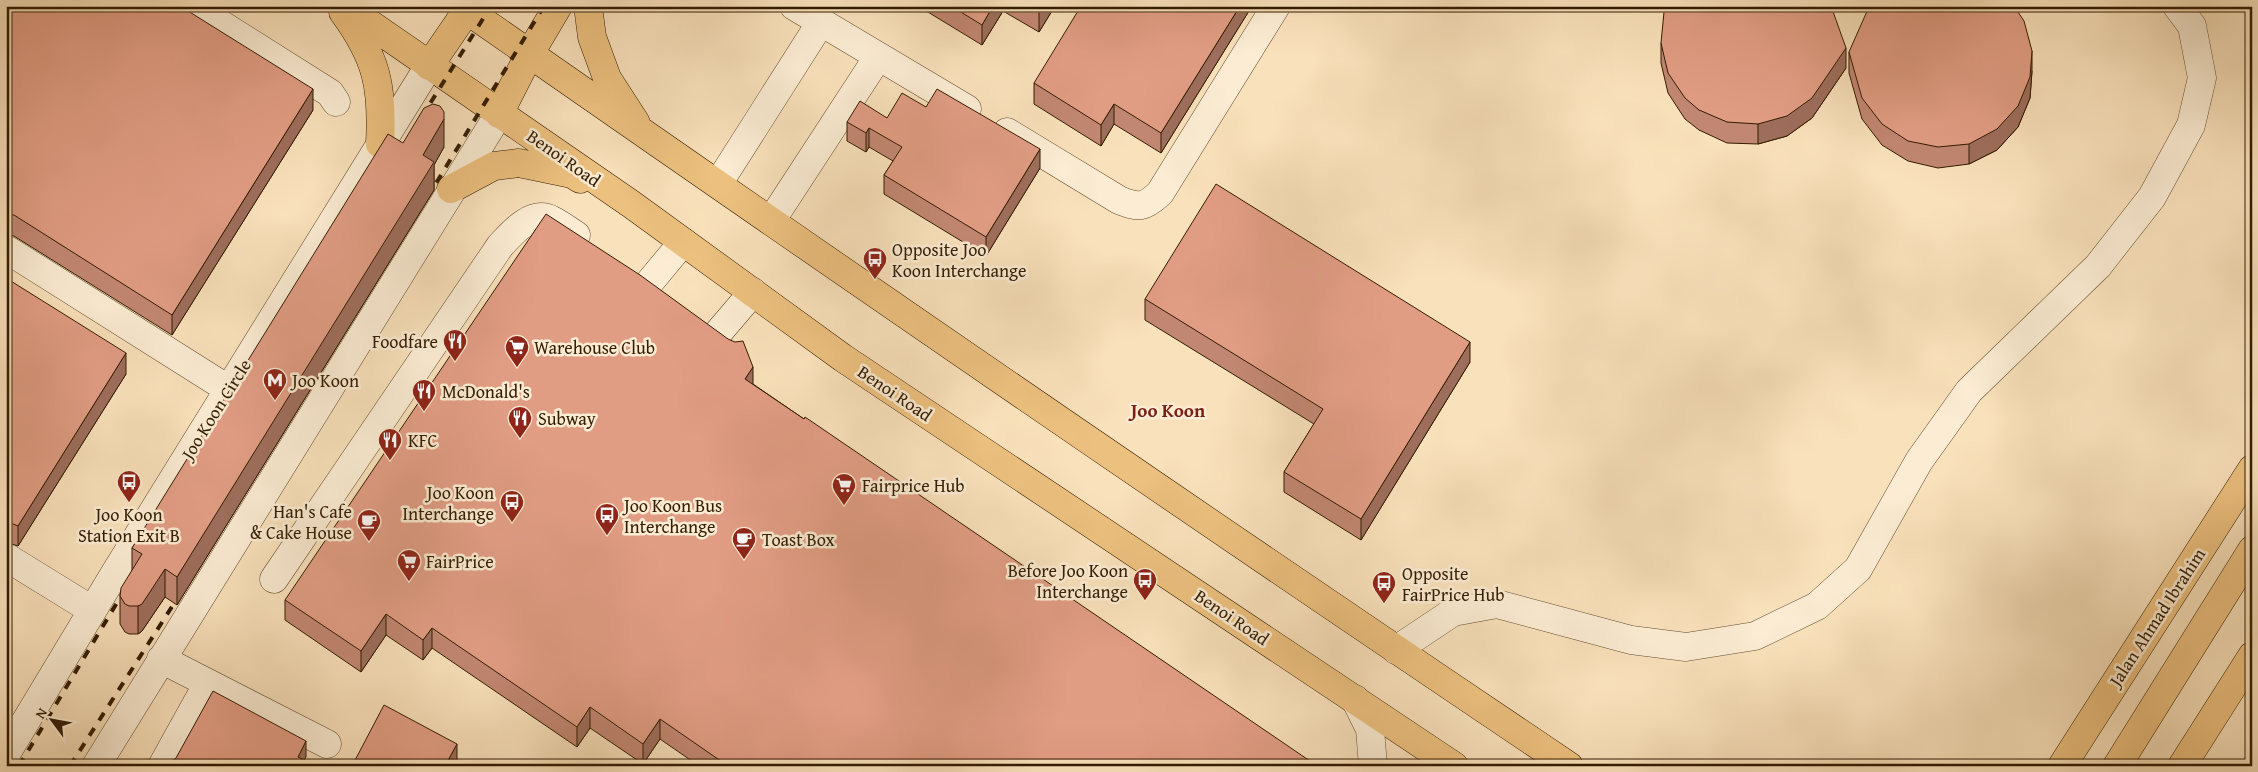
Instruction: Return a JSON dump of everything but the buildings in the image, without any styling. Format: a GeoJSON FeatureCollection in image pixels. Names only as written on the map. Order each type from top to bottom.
{"type":"FeatureCollection","features":[{"type":"Feature","properties":{"kind":"main road"},"geometry":{"type":"LineString","coordinates":[[339,6],[360,35],[375,70],[382,107],[380,144]]}},
{"type":"Feature","properties":{"kind":"main road","name":"Benoi Road"},"geometry":{"type":"LineString","coordinates":[[344,6],[631,204],[843,358],[1355,698],[1454,766]]}},
{"type":"Feature","properties":{"kind":"main road"},"geometry":{"type":"LineString","coordinates":[[498,114],[529,55],[558,6]]}},
{"type":"Feature","properties":{"kind":"main road"},"geometry":{"type":"LineString","coordinates":[[588,6],[592,37],[607,78],[644,134]]}},
{"type":"Feature","properties":{"kind":"main road"},"geometry":{"type":"LineString","coordinates":[[429,66],[466,8],[529,55],[1396,650],[1569,766]]}},
{"type":"Feature","properties":{"kind":"main road"},"geometry":{"type":"LineString","coordinates":[[451,189],[494,166],[519,163],[572,174],[623,202],[631,204]]}},
{"type":"Feature","properties":{"kind":"main road","name":"Jalan Ahmad Ibrahim"},"geometry":{"type":"LineString","coordinates":[[2062,766],[2252,469]]}},
{"type":"Feature","properties":{"kind":"main road"},"geometry":{"type":"LineString","coordinates":[[2117,766],[2252,550]]}},
{"type":"Feature","properties":{"kind":"main road"},"geometry":{"type":"LineString","coordinates":[[2182,766],[2252,656]]}},
{"type":"Feature","properties":{"kind":"street"},"geometry":{"type":"LineString","coordinates":[[192,6],[330,93],[336,102]]}},
{"type":"Feature","properties":{"kind":"street"},"geometry":{"type":"LineString","coordinates":[[794,6],[1119,200],[1136,207],[1149,204],[1160,193],[1276,6]]}},
{"type":"Feature","properties":{"kind":"street"},"geometry":{"type":"LineString","coordinates":[[1396,650],[1453,612],[1497,604],[1631,640],[1686,647],[1755,636],[1818,606],[1858,569],[1919,461],[1969,391],[2098,266],[2152,197],[2190,125],[2202,78],[2192,26],[2177,6]]}},
{"type":"Feature","properties":{"kind":"street"},"geometry":{"type":"LineString","coordinates":[[718,184],[821,22]]}},
{"type":"Feature","properties":{"kind":"street"},"geometry":{"type":"LineString","coordinates":[[771,221],[878,57]]}},
{"type":"Feature","properties":{"kind":"street","name":"Joo Koon Circle"},"geometry":{"type":"LineString","coordinates":[[6,754],[92,610],[429,66]]}},
{"type":"Feature","properties":{"kind":"street"},"geometry":{"type":"LineString","coordinates":[[96,766],[498,114]]}},
{"type":"Feature","properties":{"kind":"street"},"geometry":{"type":"LineString","coordinates":[[274,579],[302,535],[462,303],[490,258],[517,227],[538,218],[550,219],[600,251]]}},
{"type":"Feature","properties":{"kind":"street"},"geometry":{"type":"LineString","coordinates":[[649,284],[683,242]]}},
{"type":"Feature","properties":{"kind":"street"},"geometry":{"type":"LineString","coordinates":[[6,249],[228,389]]}},
{"type":"Feature","properties":{"kind":"street"},"geometry":{"type":"LineString","coordinates":[[625,267],[673,300]]}},
{"type":"Feature","properties":{"kind":"street"},"geometry":{"type":"LineString","coordinates":[[694,316],[727,340],[753,292]]}},
{"type":"Feature","properties":{"kind":"street"},"geometry":{"type":"LineString","coordinates":[[6,557],[92,610]]}},
{"type":"Feature","properties":{"kind":"street"},"geometry":{"type":"LineString","coordinates":[[161,660],[327,744]]}},
{"type":"Feature","properties":{"kind":"street"},"geometry":{"type":"LineString","coordinates":[[162,766],[208,684]]}},
{"type":"Feature","properties":{"kind":"street"},"geometry":{"type":"LineString","coordinates":[[1355,698],[1370,729],[1373,766]]}},
{"type":"Feature","properties":{"kind":"railway"},"geometry":{"type":"LineString","coordinates":[[421,118],[491,6]]}},
{"type":"Feature","properties":{"kind":"railway"},"geometry":{"type":"LineString","coordinates":[[427,198],[544,6]]}},
{"type":"Feature","properties":{"kind":"railway"},"geometry":{"type":"LineString","coordinates":[[19,766],[127,586]]}},
{"type":"Feature","properties":{"kind":"railway"},"geometry":{"type":"LineString","coordinates":[[70,766],[182,591]]}},
{"type":"Feature","properties":{"kind":"place","name":"Opposite Joo Koon Interchange"},"geometry":{"type":"Point","coordinates":[875,280]}},
{"type":"Feature","properties":{"kind":"place","name":"Foodfare"},"geometry":{"type":"Point","coordinates":[455,362]}},
{"type":"Feature","properties":{"kind":"place","name":"Warehouse Club"},"geometry":{"type":"Point","coordinates":[517,368]}},
{"type":"Feature","properties":{"kind":"place","name":"Joo Koon"},"geometry":{"type":"Point","coordinates":[275,401]}},
{"type":"Feature","properties":{"kind":"place","name":"McDonald's"},"geometry":{"type":"Point","coordinates":[424,412]}},
{"type":"Feature","properties":{"kind":"place","name":"Subway"},"geometry":{"type":"Point","coordinates":[520,439]}},
{"type":"Feature","properties":{"kind":"place","name":"KFC"},"geometry":{"type":"Point","coordinates":[390,461]}},
{"type":"Feature","properties":{"kind":"place","name":"Joo Koon Station Exit B"},"geometry":{"type":"Point","coordinates":[129,503]}},
{"type":"Feature","properties":{"kind":"place","name":"Fairprice Hub"},"geometry":{"type":"Point","coordinates":[844,506]}},
{"type":"Feature","properties":{"kind":"place","name":"Joo Koon Interchange"},"geometry":{"type":"Point","coordinates":[512,523]}},
{"type":"Feature","properties":{"kind":"place","name":"Joo Koon Bus Interchange"},"geometry":{"type":"Point","coordinates":[607,536]}},
{"type":"Feature","properties":{"kind":"place","name":"Han's Cafe & Cake House"},"geometry":{"type":"Point","coordinates":[369,542]}},
{"type":"Feature","properties":{"kind":"place","name":"Toast Box"},"geometry":{"type":"Point","coordinates":[744,560]}},
{"type":"Feature","properties":{"kind":"place","name":"FairPrice"},"geometry":{"type":"Point","coordinates":[409,582]}},
{"type":"Feature","properties":{"kind":"place","name":"Before Joo Koon Interchange"},"geometry":{"type":"Point","coordinates":[1145,601]}},
{"type":"Feature","properties":{"kind":"place","name":"Opposite FairPrice Hub"},"geometry":{"type":"Point","coordinates":[1384,604]}},
{"type":"Feature","properties":{"kind":"district","name":"Joo Koon"},"geometry":{"type":"Point","coordinates":[1168,410]}}]}
